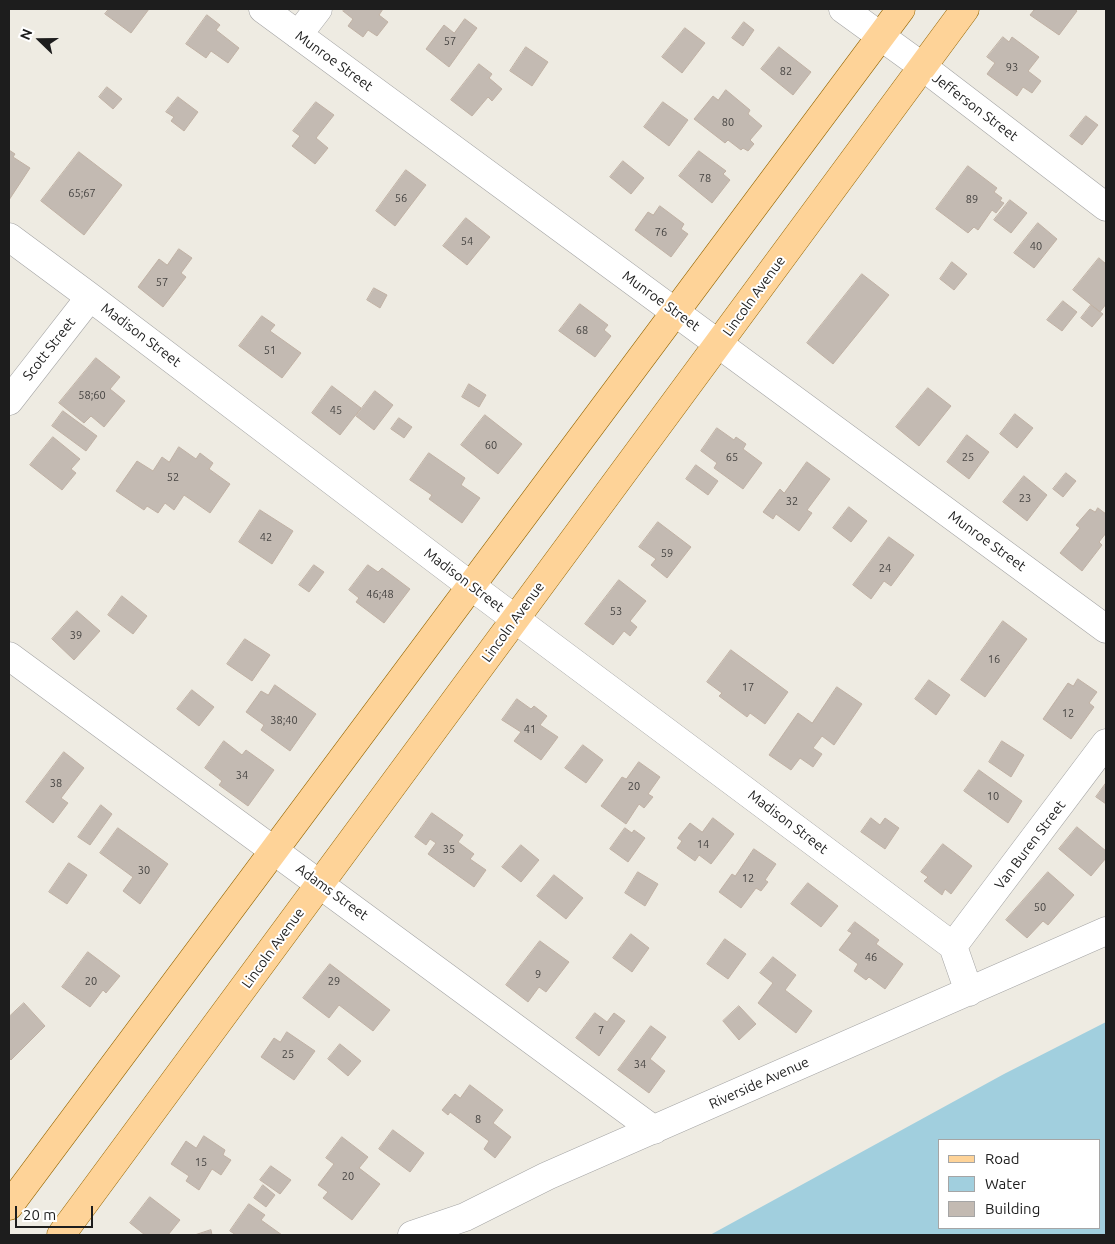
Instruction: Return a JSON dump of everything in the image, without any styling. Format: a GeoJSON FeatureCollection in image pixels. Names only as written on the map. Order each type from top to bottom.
{"type":"FeatureCollection","features":[{"type":"Feature","properties":{"kind":"main road"},"geometry":{"type":"LineString","coordinates":[[9,1206],[901,9]]}},
{"type":"Feature","properties":{"kind":"main road","name":"Lincoln Avenue"},"geometry":{"type":"LineString","coordinates":[[61,1235],[965,9]]}},
{"type":"Feature","properties":{"kind":"street","name":"Munroe Street"},"geometry":{"type":"LineString","coordinates":[[263,9],[1106,630]]}},
{"type":"Feature","properties":{"kind":"street"},"geometry":{"type":"LineString","coordinates":[[298,35],[318,9]]}},
{"type":"Feature","properties":{"kind":"street","name":"Jefferson Street"},"geometry":{"type":"LineString","coordinates":[[843,9],[923,66],[1106,207]]}},
{"type":"Feature","properties":{"kind":"street","name":"Madison Street"},"geometry":{"type":"LineString","coordinates":[[9,237],[471,586],[953,946]]}},
{"type":"Feature","properties":{"kind":"street","name":"Scott Street"},"geometry":{"type":"LineString","coordinates":[[9,401],[90,297]]}},
{"type":"Feature","properties":{"kind":"street","name":"Adams Street"},"geometry":{"type":"LineString","coordinates":[[9,656],[654,1130]]}},
{"type":"Feature","properties":{"kind":"street","name":"Van Buren Street"},"geometry":{"type":"LineString","coordinates":[[953,946],[1106,743]]}},
{"type":"Feature","properties":{"kind":"street","name":"Riverside Avenue"},"geometry":{"type":"LineString","coordinates":[[412,1235],[464,1216],[547,1176],[1106,931]]}},
{"type":"Feature","properties":{"kind":"street"},"geometry":{"type":"LineString","coordinates":[[953,946],[969,992]]}},
{"type":"Feature","properties":{"kind":"water"},"geometry":{"type":"Polygon","coordinates":[[[1106,1022],[1106,1235],[710,1235],[1004,1074],[1106,1022]]]}},
{"type":"Feature","properties":{"kind":"building"},"geometry":{"type":"Polygon","coordinates":[[[109,9],[149,9],[131,33],[105,14],[109,9]]]}},
{"type":"Feature","properties":{"kind":"building"},"geometry":{"type":"Polygon","coordinates":[[[345,9],[383,9],[379,15],[388,22],[377,36],[368,30],[363,37],[348,26],[353,19],[343,11],[345,9]]]}},
{"type":"Feature","properties":{"kind":"building"},"geometry":{"type":"Polygon","coordinates":[[[1032,9],[1074,9],[1077,11],[1059,35],[1030,15],[1034,10],[1032,9]]]}},
{"type":"Feature","properties":{"kind":"building"},"geometry":{"type":"Polygon","coordinates":[[[207,15],[220,25],[216,30],[239,48],[228,63],[211,51],[206,58],[186,44],[207,15]]]}},
{"type":"Feature","properties":{"kind":"building"},"geometry":{"type":"Polygon","coordinates":[[[465,19],[477,28],[449,67],[426,49],[444,25],[454,33],[465,19]]]}},
{"type":"Feature","properties":{"kind":"building"},"geometry":{"type":"Polygon","coordinates":[[[744,22],[754,30],[743,46],[732,38],[744,22]]]}},
{"type":"Feature","properties":{"kind":"building"},"geometry":{"type":"Polygon","coordinates":[[[685,28],[705,43],[682,73],[662,57],[685,28]]]}},
{"type":"Feature","properties":{"kind":"building"},"geometry":{"type":"Polygon","coordinates":[[[1003,37],[1009,42],[1012,37],[1039,57],[1028,71],[1041,81],[1032,93],[1023,87],[1017,96],[987,74],[995,63],[987,57],[1003,37]]]}},
{"type":"Feature","properties":{"kind":"building"},"geometry":{"type":"Polygon","coordinates":[[[526,47],[548,62],[532,86],[510,71],[526,47]]]}},
{"type":"Feature","properties":{"kind":"building"},"geometry":{"type":"Polygon","coordinates":[[[779,47],[811,72],[793,95],[761,69],[779,47]]]}},
{"type":"Feature","properties":{"kind":"building"},"geometry":{"type":"Polygon","coordinates":[[[479,64],[492,74],[489,78],[502,89],[492,101],[488,97],[472,116],[451,100],[479,64]]]}},
{"type":"Feature","properties":{"kind":"building"},"geometry":{"type":"Polygon","coordinates":[[[107,87],[122,99],[113,109],[99,97],[107,87]]]}},
{"type":"Feature","properties":{"kind":"building"},"geometry":{"type":"Polygon","coordinates":[[[726,90],[750,110],[748,114],[762,126],[750,140],[754,144],[748,151],[743,148],[741,150],[728,140],[725,143],[694,119],[713,96],[718,100],[726,90]]]}},
{"type":"Feature","properties":{"kind":"building"},"geometry":{"type":"Polygon","coordinates":[[[178,97],[198,112],[184,131],[171,121],[174,117],[166,112],[178,97]]]}},
{"type":"Feature","properties":{"kind":"building"},"geometry":{"type":"Polygon","coordinates":[[[316,102],[334,115],[316,138],[328,148],[315,164],[292,146],[300,136],[293,131],[316,102]]]}},
{"type":"Feature","properties":{"kind":"building"},"geometry":{"type":"Polygon","coordinates":[[[663,102],[688,120],[669,146],[644,127],[663,102]]]}},
{"type":"Feature","properties":{"kind":"building"},"geometry":{"type":"Polygon","coordinates":[[[1086,116],[1098,125],[1082,145],[1070,136],[1086,116]]]}},
{"type":"Feature","properties":{"kind":"building"},"geometry":{"type":"Polygon","coordinates":[[[9,150],[15,154],[13,157],[30,168],[9,200],[9,150]]]}},
{"type":"Feature","properties":{"kind":"building"},"geometry":{"type":"Polygon","coordinates":[[[699,151],[726,171],[723,174],[730,180],[712,203],[679,176],[699,151]]]}},
{"type":"Feature","properties":{"kind":"building"},"geometry":{"type":"Polygon","coordinates":[[[79,152],[122,185],[84,235],[41,201],[79,152]]]}},
{"type":"Feature","properties":{"kind":"building"},"geometry":{"type":"Polygon","coordinates":[[[623,161],[644,178],[631,194],[610,177],[623,161]]]}},
{"type":"Feature","properties":{"kind":"building"},"geometry":{"type":"Polygon","coordinates":[[[968,166],[997,188],[994,192],[1002,198],[1000,201],[1004,203],[996,213],[992,210],[978,230],[974,227],[968,233],[936,209],[968,166]]]}},
{"type":"Feature","properties":{"kind":"building"},"geometry":{"type":"Polygon","coordinates":[[[406,170],[426,185],[395,226],[376,211],[406,170]]]}},
{"type":"Feature","properties":{"kind":"building"},"geometry":{"type":"Polygon","coordinates":[[[1010,200],[1027,213],[1011,233],[994,220],[1010,200]]]}},
{"type":"Feature","properties":{"kind":"building"},"geometry":{"type":"Polygon","coordinates":[[[660,206],[684,224],[681,229],[688,234],[671,257],[635,230],[648,212],[653,215],[660,206]]]}},
{"type":"Feature","properties":{"kind":"building"},"geometry":{"type":"Polygon","coordinates":[[[466,218],[490,237],[467,265],[443,246],[466,218]]]}},
{"type":"Feature","properties":{"kind":"building"},"geometry":{"type":"Polygon","coordinates":[[[1038,223],[1057,239],[1034,268],[1014,253],[1038,223]]]}},
{"type":"Feature","properties":{"kind":"building"},"geometry":{"type":"Polygon","coordinates":[[[179,249],[192,258],[181,273],[186,277],[163,307],[138,287],[159,259],[167,265],[179,249]]]}},
{"type":"Feature","properties":{"kind":"building"},"geometry":{"type":"Polygon","coordinates":[[[1099,258],[1106,264],[1106,304],[1100,312],[1073,290],[1099,258]]]}},
{"type":"Feature","properties":{"kind":"building"},"geometry":{"type":"Polygon","coordinates":[[[952,262],[967,274],[954,290],[940,279],[952,262]]]}},
{"type":"Feature","properties":{"kind":"building"},"geometry":{"type":"Polygon","coordinates":[[[862,274],[889,295],[833,364],[807,343],[862,274]]]}},
{"type":"Feature","properties":{"kind":"building"},"geometry":{"type":"Polygon","coordinates":[[[374,288],[387,295],[380,308],[367,300],[374,288]]]}},
{"type":"Feature","properties":{"kind":"building"},"geometry":{"type":"Polygon","coordinates":[[[1063,301],[1077,312],[1062,331],[1047,320],[1063,301]]]}},
{"type":"Feature","properties":{"kind":"building"},"geometry":{"type":"Polygon","coordinates":[[[580,304],[608,325],[604,330],[611,336],[595,357],[559,331],[580,304]]]}},
{"type":"Feature","properties":{"kind":"building"},"geometry":{"type":"Polygon","coordinates":[[[1091,305],[1103,314],[1092,327],[1081,318],[1091,305]]]}},
{"type":"Feature","properties":{"kind":"building"},"geometry":{"type":"Polygon","coordinates":[[[262,316],[275,325],[270,331],[301,353],[282,378],[239,346],[262,316]]]}},
{"type":"Feature","properties":{"kind":"building"},"geometry":{"type":"Polygon","coordinates":[[[96,358],[120,377],[110,389],[125,401],[104,427],[91,416],[84,423],[59,403],[96,358]]]}},
{"type":"Feature","properties":{"kind":"building"},"geometry":{"type":"Polygon","coordinates":[[[469,384],[486,395],[479,407],[462,397],[469,384]]]}},
{"type":"Feature","properties":{"kind":"building"},"geometry":{"type":"Polygon","coordinates":[[[332,386],[361,408],[340,435],[312,413],[332,386]]]}},
{"type":"Feature","properties":{"kind":"building"},"geometry":{"type":"Polygon","coordinates":[[[928,388],[951,406],[919,446],[896,427],[928,388]]]}},
{"type":"Feature","properties":{"kind":"building"},"geometry":{"type":"Polygon","coordinates":[[[375,391],[393,405],[374,430],[356,416],[375,391]]]}},
{"type":"Feature","properties":{"kind":"building"},"geometry":{"type":"Polygon","coordinates":[[[63,411],[97,436],[86,451],[52,426],[63,411]]]}},
{"type":"Feature","properties":{"kind":"building"},"geometry":{"type":"Polygon","coordinates":[[[1015,414],[1033,428],[1017,448],[1000,434],[1015,414]]]}},
{"type":"Feature","properties":{"kind":"building"},"geometry":{"type":"Polygon","coordinates":[[[485,415],[522,444],[498,474],[461,445],[485,415]]]}},
{"type":"Feature","properties":{"kind":"building"},"geometry":{"type":"Polygon","coordinates":[[[399,418],[412,427],[404,438],[391,429],[399,418]]]}},
{"type":"Feature","properties":{"kind":"building"},"geometry":{"type":"Polygon","coordinates":[[[717,428],[734,440],[736,437],[746,444],[743,449],[762,463],[743,489],[714,468],[717,463],[701,451],[717,428]]]}},
{"type":"Feature","properties":{"kind":"building"},"geometry":{"type":"Polygon","coordinates":[[[967,435],[989,452],[969,479],[947,462],[967,435]]]}},
{"type":"Feature","properties":{"kind":"building"},"geometry":{"type":"Polygon","coordinates":[[[53,437],[80,459],[71,469],[76,473],[62,490],[30,465],[53,437]]]}},
{"type":"Feature","properties":{"kind":"building"},"geometry":{"type":"Polygon","coordinates":[[[179,447],[196,459],[200,453],[213,463],[209,469],[230,484],[210,513],[184,495],[174,510],[165,503],[158,513],[147,506],[144,510],[116,491],[137,461],[153,471],[162,457],[169,462],[179,447]]]}},
{"type":"Feature","properties":{"kind":"building"},"geometry":{"type":"Polygon","coordinates":[[[429,453],[465,478],[461,485],[480,498],[462,523],[429,499],[432,495],[410,480],[429,453]]]}},
{"type":"Feature","properties":{"kind":"building"},"geometry":{"type":"Polygon","coordinates":[[[807,462],[830,479],[807,510],[812,513],[799,531],[776,514],[773,519],[763,512],[780,489],[784,493],[807,462]]]}},
{"type":"Feature","properties":{"kind":"building"},"geometry":{"type":"Polygon","coordinates":[[[696,465],[718,481],[708,495],[686,479],[696,465]]]}},
{"type":"Feature","properties":{"kind":"building"},"geometry":{"type":"Polygon","coordinates":[[[1066,473],[1076,481],[1063,497],[1053,489],[1066,473]]]}},
{"type":"Feature","properties":{"kind":"building"},"geometry":{"type":"Polygon","coordinates":[[[1024,476],[1047,495],[1027,521],[1003,502],[1024,476]]]}},
{"type":"Feature","properties":{"kind":"building"},"geometry":{"type":"Polygon","coordinates":[[[849,507],[867,521],[851,542],[833,528],[849,507]]]}},
{"type":"Feature","properties":{"kind":"building"},"geometry":{"type":"Polygon","coordinates":[[[1098,508],[1106,514],[1106,533],[1099,542],[1102,545],[1082,571],[1060,553],[1080,528],[1076,525],[1090,509],[1095,512],[1098,508]]]}},
{"type":"Feature","properties":{"kind":"building"},"geometry":{"type":"Polygon","coordinates":[[[260,510],[293,531],[272,564],[239,542],[260,510]]]}},
{"type":"Feature","properties":{"kind":"building"},"geometry":{"type":"Polygon","coordinates":[[[658,522],[691,547],[667,578],[651,565],[656,559],[639,547],[658,522]]]}},
{"type":"Feature","properties":{"kind":"building"},"geometry":{"type":"Polygon","coordinates":[[[889,537],[914,555],[891,586],[884,581],[871,599],[853,585],[889,537]]]}},
{"type":"Feature","properties":{"kind":"building"},"geometry":{"type":"Polygon","coordinates":[[[314,565],[324,572],[309,592],[299,585],[314,565]]]}},
{"type":"Feature","properties":{"kind":"building"},"geometry":{"type":"Polygon","coordinates":[[[368,565],[378,572],[382,568],[410,589],[384,623],[356,602],[359,598],[349,590],[368,565]]]}},
{"type":"Feature","properties":{"kind":"building"},"geometry":{"type":"Polygon","coordinates":[[[619,580],[646,601],[630,621],[637,627],[630,636],[624,631],[613,645],[585,624],[619,580]]]}},
{"type":"Feature","properties":{"kind":"building"},"geometry":{"type":"Polygon","coordinates":[[[122,596],[147,616],[133,634],[108,615],[122,596]]]}},
{"type":"Feature","properties":{"kind":"building"},"geometry":{"type":"Polygon","coordinates":[[[77,611],[100,631],[74,660],[52,639],[77,611]]]}},
{"type":"Feature","properties":{"kind":"building"},"geometry":{"type":"Polygon","coordinates":[[[1003,621],[1027,639],[985,697],[961,680],[1003,621]]]}},
{"type":"Feature","properties":{"kind":"building"},"geometry":{"type":"Polygon","coordinates":[[[245,639],[270,655],[252,681],[227,664],[245,639]]]}},
{"type":"Feature","properties":{"kind":"building"},"geometry":{"type":"Polygon","coordinates":[[[731,650],[788,692],[765,724],[750,713],[747,717],[719,696],[722,693],[707,682],[731,650]]]}},
{"type":"Feature","properties":{"kind":"building"},"geometry":{"type":"Polygon","coordinates":[[[1078,679],[1097,692],[1089,703],[1094,707],[1071,739],[1043,719],[1068,683],[1073,686],[1078,679]]]}},
{"type":"Feature","properties":{"kind":"building"},"geometry":{"type":"Polygon","coordinates":[[[929,680],[950,695],[936,715],[915,699],[929,680]]]}},
{"type":"Feature","properties":{"kind":"building"},"geometry":{"type":"Polygon","coordinates":[[[275,685],[316,714],[290,751],[261,730],[264,725],[246,712],[261,691],[268,695],[275,685]]]}},
{"type":"Feature","properties":{"kind":"building"},"geometry":{"type":"Polygon","coordinates":[[[837,687],[862,704],[834,745],[822,736],[813,748],[822,754],[813,767],[800,758],[791,770],[769,755],[798,713],[812,723],[837,687]]]}},
{"type":"Feature","properties":{"kind":"building"},"geometry":{"type":"Polygon","coordinates":[[[192,690],[214,707],[199,726],[177,709],[192,690]]]}},
{"type":"Feature","properties":{"kind":"building"},"geometry":{"type":"Polygon","coordinates":[[[517,699],[531,709],[534,706],[547,716],[540,725],[558,737],[541,760],[514,741],[521,732],[502,720],[517,699]]]}},
{"type":"Feature","properties":{"kind":"building"},"geometry":{"type":"Polygon","coordinates":[[[224,741],[242,755],[246,750],[274,770],[248,806],[219,785],[222,781],[205,768],[224,741]]]}},
{"type":"Feature","properties":{"kind":"building"},"geometry":{"type":"Polygon","coordinates":[[[1002,741],[1024,755],[1011,777],[989,762],[1002,741]]]}},
{"type":"Feature","properties":{"kind":"building"},"geometry":{"type":"Polygon","coordinates":[[[583,745],[603,760],[586,783],[565,768],[583,745]]]}},
{"type":"Feature","properties":{"kind":"building"},"geometry":{"type":"Polygon","coordinates":[[[64,752],[84,768],[61,798],[68,803],[53,823],[26,802],[64,752]]]}},
{"type":"Feature","properties":{"kind":"building"},"geometry":{"type":"Polygon","coordinates":[[[639,762],[660,777],[648,794],[653,797],[644,808],[639,804],[626,824],[601,806],[622,777],[626,779],[639,762]]]}},
{"type":"Feature","properties":{"kind":"building"},"geometry":{"type":"Polygon","coordinates":[[[979,770],[1022,801],[1008,823],[964,791],[979,770]]]}},
{"type":"Feature","properties":{"kind":"building"},"geometry":{"type":"Polygon","coordinates":[[[1106,783],[1106,804],[1096,797],[1106,783]]]}},
{"type":"Feature","properties":{"kind":"building"},"geometry":{"type":"Polygon","coordinates":[[[101,805],[112,814],[90,845],[78,837],[101,805]]]}},
{"type":"Feature","properties":{"kind":"building"},"geometry":{"type":"Polygon","coordinates":[[[432,813],[463,835],[458,842],[474,854],[470,859],[486,870],[474,887],[428,854],[436,843],[430,839],[426,845],[415,837],[432,813]]]}},
{"type":"Feature","properties":{"kind":"building"},"geometry":{"type":"Polygon","coordinates":[[[713,818],[734,834],[711,864],[699,855],[695,861],[677,848],[682,841],[678,838],[690,823],[702,832],[713,818]]]}},
{"type":"Feature","properties":{"kind":"building"},"geometry":{"type":"Polygon","coordinates":[[[871,818],[880,825],[885,818],[899,828],[885,849],[861,832],[871,818]]]}},
{"type":"Feature","properties":{"kind":"building"},"geometry":{"type":"Polygon","coordinates":[[[1077,827],[1106,851],[1106,858],[1091,876],[1059,849],[1077,827]]]}},
{"type":"Feature","properties":{"kind":"building"},"geometry":{"type":"Polygon","coordinates":[[[118,828],[168,864],[140,904],[123,891],[133,877],[100,853],[118,828]]]}},
{"type":"Feature","properties":{"kind":"building"},"geometry":{"type":"Polygon","coordinates":[[[625,828],[632,833],[634,830],[645,838],[628,862],[610,849],[625,828]]]}},
{"type":"Feature","properties":{"kind":"building"},"geometry":{"type":"Polygon","coordinates":[[[943,844],[972,866],[951,894],[945,889],[942,895],[924,881],[928,877],[921,872],[943,844]]]}},
{"type":"Feature","properties":{"kind":"building"},"geometry":{"type":"Polygon","coordinates":[[[521,845],[539,860],[521,882],[502,867],[521,845]]]}},
{"type":"Feature","properties":{"kind":"building"},"geometry":{"type":"Polygon","coordinates":[[[754,849],[776,864],[765,880],[768,882],[761,891],[756,888],[741,908],[719,892],[732,874],[735,876],[754,849]]]}},
{"type":"Feature","properties":{"kind":"building"},"geometry":{"type":"Polygon","coordinates":[[[69,863],[87,875],[67,904],[49,892],[69,863]]]}},
{"type":"Feature","properties":{"kind":"building"},"geometry":{"type":"Polygon","coordinates":[[[638,872],[658,884],[645,906],[625,893],[638,872]]]}},
{"type":"Feature","properties":{"kind":"building"},"geometry":{"type":"Polygon","coordinates":[[[1048,872],[1074,895],[1048,925],[1043,921],[1027,938],[1006,920],[1048,872]]]}},
{"type":"Feature","properties":{"kind":"building"},"geometry":{"type":"Polygon","coordinates":[[[554,875],[583,898],[566,919],[537,896],[554,875]]]}},
{"type":"Feature","properties":{"kind":"building"},"geometry":{"type":"Polygon","coordinates":[[[808,883],[838,906],[821,927],[791,904],[808,883]]]}},
{"type":"Feature","properties":{"kind":"building"},"geometry":{"type":"Polygon","coordinates":[[[855,922],[879,940],[876,944],[903,964],[885,989],[869,977],[866,980],[854,971],[858,964],[839,950],[852,933],[848,931],[855,922]]]}},
{"type":"Feature","properties":{"kind":"building"},"geometry":{"type":"Polygon","coordinates":[[[631,934],[649,948],[632,972],[613,958],[631,934]]]}},
{"type":"Feature","properties":{"kind":"building"},"geometry":{"type":"Polygon","coordinates":[[[725,939],[746,954],[728,979],[707,964],[725,939]]]}},
{"type":"Feature","properties":{"kind":"building"},"geometry":{"type":"Polygon","coordinates":[[[540,941],[569,962],[546,992],[539,987],[528,1002],[506,985],[540,941]]]}},
{"type":"Feature","properties":{"kind":"building"},"geometry":{"type":"Polygon","coordinates":[[[88,952],[120,976],[106,993],[103,990],[90,1007],[62,987],[88,952]]]}},
{"type":"Feature","properties":{"kind":"building"},"geometry":{"type":"Polygon","coordinates":[[[773,957],[796,975],[785,990],[812,1011],[796,1033],[758,1003],[773,983],[760,973],[773,957]]]}},
{"type":"Feature","properties":{"kind":"building"},"geometry":{"type":"Polygon","coordinates":[[[330,964],[390,1010],[373,1031],[339,1005],[329,1018],[303,998],[330,964]]]}},
{"type":"Feature","properties":{"kind":"building"},"geometry":{"type":"Polygon","coordinates":[[[24,1003],[45,1026],[11,1060],[9,1058],[9,1017],[24,1003]]]}},
{"type":"Feature","properties":{"kind":"building"},"geometry":{"type":"Polygon","coordinates":[[[739,1006],[756,1024],[739,1040],[723,1021],[739,1006]]]}},
{"type":"Feature","properties":{"kind":"building"},"geometry":{"type":"Polygon","coordinates":[[[595,1013],[607,1022],[614,1013],[625,1021],[599,1056],[576,1038],[595,1013]]]}},
{"type":"Feature","properties":{"kind":"building"},"geometry":{"type":"Polygon","coordinates":[[[651,1026],[666,1037],[650,1059],[665,1071],[649,1093],[618,1070],[651,1026]]]}},
{"type":"Feature","properties":{"kind":"building"},"geometry":{"type":"Polygon","coordinates":[[[287,1032],[315,1051],[294,1080],[261,1057],[274,1038],[280,1042],[287,1032]]]}},
{"type":"Feature","properties":{"kind":"building"},"geometry":{"type":"Polygon","coordinates":[[[340,1044],[361,1061],[348,1076],[328,1059],[340,1044]]]}},
{"type":"Feature","properties":{"kind":"building"},"geometry":{"type":"Polygon","coordinates":[[[470,1085],[503,1110],[493,1123],[511,1137],[495,1158],[484,1149],[489,1141],[450,1112],[448,1115],[442,1110],[455,1094],[460,1098],[470,1085]]]}},
{"type":"Feature","properties":{"kind":"building"},"geometry":{"type":"Polygon","coordinates":[[[393,1130],[424,1153],[410,1172],[379,1149],[393,1130]]]}},
{"type":"Feature","properties":{"kind":"building"},"geometry":{"type":"Polygon","coordinates":[[[204,1136],[225,1150],[223,1155],[231,1160],[221,1175],[212,1169],[199,1190],[186,1181],[189,1176],[171,1164],[186,1141],[196,1148],[204,1136]]]}},
{"type":"Feature","properties":{"kind":"building"},"geometry":{"type":"Polygon","coordinates":[[[342,1137],[368,1157],[359,1168],[380,1184],[352,1220],[323,1198],[328,1192],[318,1185],[334,1164],[326,1158],[342,1137]]]}},
{"type":"Feature","properties":{"kind":"building"},"geometry":{"type":"Polygon","coordinates":[[[271,1166],[291,1180],[280,1194],[260,1180],[271,1166]]]}},
{"type":"Feature","properties":{"kind":"building"},"geometry":{"type":"Polygon","coordinates":[[[263,1185],[275,1195],[266,1207],[254,1198],[263,1185]]]}},
{"type":"Feature","properties":{"kind":"building"},"geometry":{"type":"Polygon","coordinates":[[[150,1197],[180,1220],[168,1235],[145,1235],[130,1223],[150,1197]]]}},
{"type":"Feature","properties":{"kind":"building"},"geometry":{"type":"Polygon","coordinates":[[[249,1204],[265,1215],[261,1220],[282,1235],[236,1235],[230,1231],[249,1204]]]}},
{"type":"Feature","properties":{"kind":"building"},"geometry":{"type":"Polygon","coordinates":[[[211,1230],[212,1235],[195,1235],[211,1230]]]}}]}
